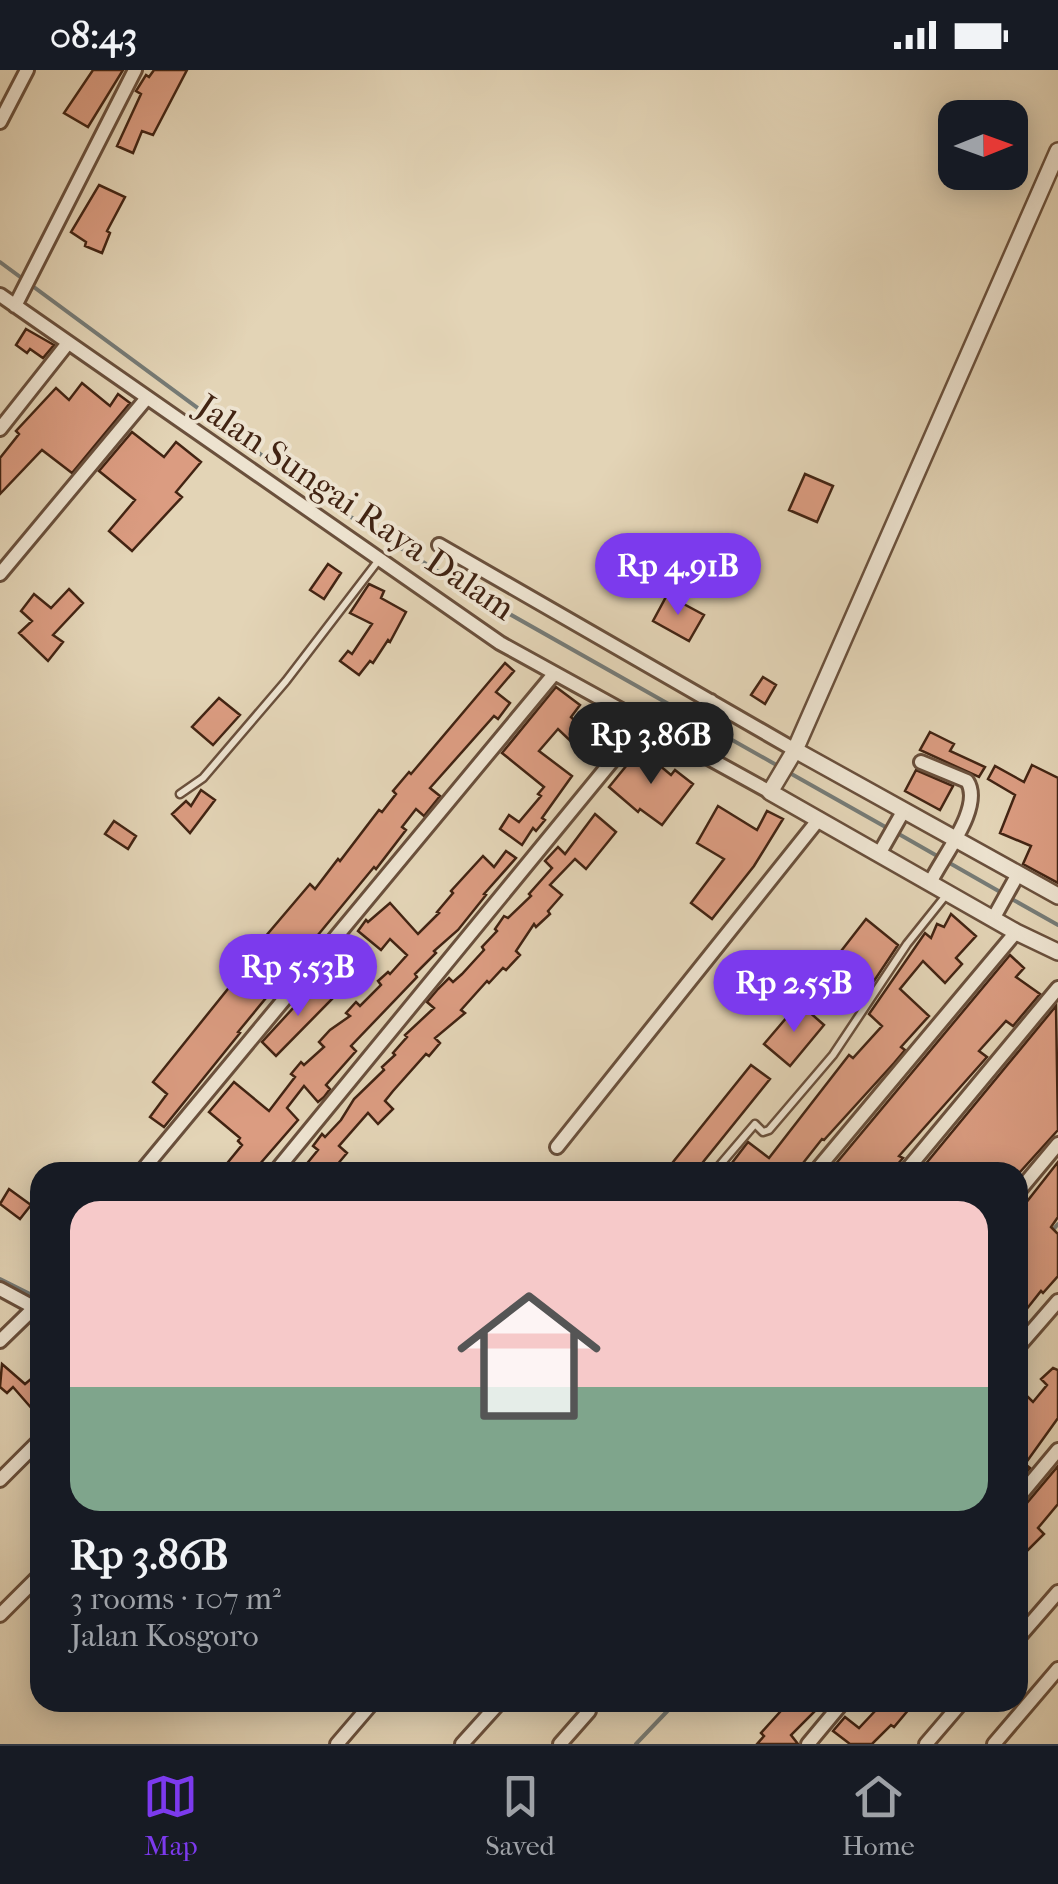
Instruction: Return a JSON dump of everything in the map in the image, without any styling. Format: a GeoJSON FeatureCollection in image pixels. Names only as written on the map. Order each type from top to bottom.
{"type":"FeatureCollection","features":[{"type":"Feature","properties":{"kind":"street"},"geometry":{"type":"LineString","coordinates":[[0,122],[27,70]]}},
{"type":"Feature","properties":{"kind":"street"},"geometry":{"type":"LineString","coordinates":[[19,300],[135,70]]}},
{"type":"Feature","properties":{"kind":"street"},"geometry":{"type":"LineString","coordinates":[[773,787],[792,755],[1058,151]]}},
{"type":"Feature","properties":{"kind":"street","name":"Jalan Sungai Raya Dalam"},"geometry":{"type":"LineString","coordinates":[[0,296],[19,300],[68,344],[500,643],[773,787],[819,820],[882,848],[933,878],[948,893],[996,913],[1016,932],[1058,952]]}},
{"type":"Feature","properties":{"kind":"street"},"geometry":{"type":"LineString","coordinates":[[0,429],[68,344]]}},
{"type":"Feature","properties":{"kind":"street"},"geometry":{"type":"LineString","coordinates":[[0,574],[146,399]]}},
{"type":"Feature","properties":{"kind":"street"},"geometry":{"type":"LineString","coordinates":[[439,546],[792,755],[1016,878],[1058,896]]}},
{"type":"Feature","properties":{"kind":"street"},"geometry":{"type":"LineString","coordinates":[[149,1162],[554,674]]}},
{"type":"Feature","properties":{"kind":"street"},"geometry":{"type":"LineString","coordinates":[[686,740],[709,704]]}},
{"type":"Feature","properties":{"kind":"street"},"geometry":{"type":"LineString","coordinates":[[282,1162],[644,722]]}},
{"type":"Feature","properties":{"kind":"street"},"geometry":{"type":"LineString","coordinates":[[921,762],[971,786],[972,804],[933,878]]}},
{"type":"Feature","properties":{"kind":"street"},"geometry":{"type":"LineString","coordinates":[[882,848],[902,813]]}},
{"type":"Feature","properties":{"kind":"street"},"geometry":{"type":"LineString","coordinates":[[557,1146],[819,820]]}},
{"type":"Feature","properties":{"kind":"street"},"geometry":{"type":"LineString","coordinates":[[996,913],[1016,878]]}},
{"type":"Feature","properties":{"kind":"street"},"geometry":{"type":"LineString","coordinates":[[823,1162],[1016,932]]}},
{"type":"Feature","properties":{"kind":"street"},"geometry":{"type":"LineString","coordinates":[[913,1162],[1058,988]]}},
{"type":"Feature","properties":{"kind":"street"},"geometry":{"type":"LineString","coordinates":[[1028,1180],[1058,1144]]}},
{"type":"Feature","properties":{"kind":"street"},"geometry":{"type":"LineString","coordinates":[[0,1288],[30,1303]]}},
{"type":"Feature","properties":{"kind":"street"},"geometry":{"type":"LineString","coordinates":[[1028,1336],[1058,1302]]}},
{"type":"Feature","properties":{"kind":"street"},"geometry":{"type":"LineString","coordinates":[[0,1342],[30,1313]]}},
{"type":"Feature","properties":{"kind":"street"},"geometry":{"type":"LineString","coordinates":[[0,1480],[30,1450]]}},
{"type":"Feature","properties":{"kind":"street"},"geometry":{"type":"LineString","coordinates":[[1028,1486],[1058,1450]]}},
{"type":"Feature","properties":{"kind":"street"},"geometry":{"type":"LineString","coordinates":[[0,1615],[30,1586]]}},
{"type":"Feature","properties":{"kind":"street"},"geometry":{"type":"LineString","coordinates":[[1028,1626],[1058,1592]]}},
{"type":"Feature","properties":{"kind":"street"},"geometry":{"type":"LineString","coordinates":[[1028,1704],[1058,1669]]}},
{"type":"Feature","properties":{"kind":"street"},"geometry":{"type":"LineString","coordinates":[[337,1744],[364,1712]]}},
{"type":"Feature","properties":{"kind":"street"},"geometry":{"type":"LineString","coordinates":[[462,1744],[491,1712]]}},
{"type":"Feature","properties":{"kind":"street"},"geometry":{"type":"LineString","coordinates":[[560,1744],[588,1712]]}},
{"type":"Feature","properties":{"kind":"street"},"geometry":{"type":"LineString","coordinates":[[811,1743],[835,1712]]}},
{"type":"Feature","properties":{"kind":"street"},"geometry":{"type":"LineString","coordinates":[[926,1744],[953,1712]]}},
{"type":"Feature","properties":{"kind":"street"},"geometry":{"type":"LineString","coordinates":[[994,1744],[1021,1712]]}},
{"type":"Feature","properties":{"kind":"lane"},"geometry":{"type":"LineString","coordinates":[[180,794],[203,778],[286,681],[378,560]]}},
{"type":"Feature","properties":{"kind":"lane"},"geometry":{"type":"LineString","coordinates":[[723,1162],[755,1124],[763,1132],[769,1130],[820,1070],[907,944],[948,893]]}},
{"type":"Feature","properties":{"kind":"building"},"geometry":{"type":"Polygon","coordinates":[[[93,70],[123,70],[88,127],[64,113],[93,70]]]}},
{"type":"Feature","properties":{"kind":"building"},"geometry":{"type":"Polygon","coordinates":[[[154,70],[187,70],[153,135],[142,131],[133,153],[117,146],[141,94],[136,91],[154,70]]]}},
{"type":"Feature","properties":{"kind":"building"},"geometry":{"type":"Polygon","coordinates":[[[99,185],[125,197],[107,231],[110,233],[102,253],[85,246],[86,242],[71,232],[99,185]]]}},
{"type":"Feature","properties":{"kind":"building"},"geometry":{"type":"Polygon","coordinates":[[[26,329],[54,345],[43,358],[16,345],[26,329]]]}},
{"type":"Feature","properties":{"kind":"building"},"geometry":{"type":"Polygon","coordinates":[[[82,383],[110,406],[118,394],[130,403],[72,473],[42,450],[0,494],[0,458],[19,434],[16,431],[56,388],[69,400],[82,383]]]}},
{"type":"Feature","properties":{"kind":"building"},"geometry":{"type":"Polygon","coordinates":[[[132,432],[164,457],[176,442],[201,462],[176,492],[182,497],[132,551],[109,531],[135,500],[99,471],[132,432]]]}},
{"type":"Feature","properties":{"kind":"building"},"geometry":{"type":"Polygon","coordinates":[[[805,474],[833,486],[817,522],[789,510],[805,474]]]}},
{"type":"Feature","properties":{"kind":"building"},"geometry":{"type":"Polygon","coordinates":[[[328,564],[341,573],[324,599],[310,590],[328,564]]]}},
{"type":"Feature","properties":{"kind":"building"},"geometry":{"type":"Polygon","coordinates":[[[369,584],[384,591],[381,598],[406,612],[390,642],[359,675],[340,661],[348,651],[352,654],[372,624],[350,613],[369,584]]]}},
{"type":"Feature","properties":{"kind":"building"},"geometry":{"type":"Polygon","coordinates":[[[69,589],[83,603],[53,635],[63,642],[48,661],[19,633],[32,621],[21,611],[34,594],[51,608],[69,589]]]}},
{"type":"Feature","properties":{"kind":"building"},"geometry":{"type":"Polygon","coordinates":[[[667,595],[704,615],[689,641],[653,621],[667,595]]]}},
{"type":"Feature","properties":{"kind":"building"},"geometry":{"type":"Polygon","coordinates":[[[505,663],[514,671],[496,692],[510,703],[430,788],[440,796],[424,816],[416,809],[402,827],[406,830],[376,869],[238,1032],[164,1127],[150,1117],[167,1094],[153,1082],[268,939],[265,937],[310,884],[315,889],[340,861],[396,794],[393,791],[505,663]]]}},
{"type":"Feature","properties":{"kind":"building"},"geometry":{"type":"Polygon","coordinates":[[[763,677],[776,685],[765,704],[751,695],[763,677]]]}},
{"type":"Feature","properties":{"kind":"building"},"geometry":{"type":"Polygon","coordinates":[[[556,687],[580,705],[571,717],[592,737],[580,750],[558,729],[539,751],[572,776],[542,818],[545,820],[536,831],[533,828],[522,845],[500,829],[509,815],[519,822],[544,787],[502,753],[556,687]]]}},
{"type":"Feature","properties":{"kind":"building"},"geometry":{"type":"Polygon","coordinates":[[[219,698],[240,715],[213,745],[192,727],[219,698]]]}},
{"type":"Feature","properties":{"kind":"building"},"geometry":{"type":"Polygon","coordinates":[[[930,732],[954,744],[950,751],[985,767],[979,777],[920,750],[930,732]]]}},
{"type":"Feature","properties":{"kind":"building"},"geometry":{"type":"Polygon","coordinates":[[[640,749],[671,775],[675,770],[693,784],[662,825],[640,809],[638,812],[609,787],[640,749]]]}},
{"type":"Feature","properties":{"kind":"building"},"geometry":{"type":"Polygon","coordinates":[[[1032,765],[1058,778],[1058,883],[1023,864],[1031,846],[1000,833],[1015,795],[988,779],[995,766],[1024,782],[1032,765]]]}},
{"type":"Feature","properties":{"kind":"building"},"geometry":{"type":"Polygon","coordinates":[[[916,770],[953,786],[940,810],[905,791],[916,770]]]}},
{"type":"Feature","properties":{"kind":"building"},"geometry":{"type":"Polygon","coordinates":[[[201,790],[215,800],[190,833],[172,814],[186,801],[191,806],[201,790]]]}},
{"type":"Feature","properties":{"kind":"building"},"geometry":{"type":"Polygon","coordinates":[[[718,806],[757,830],[767,811],[783,819],[754,866],[712,919],[691,903],[724,859],[697,843],[718,806]]]}},
{"type":"Feature","properties":{"kind":"building"},"geometry":{"type":"Polygon","coordinates":[[[595,814],[616,832],[586,869],[575,859],[550,885],[562,895],[548,911],[550,914],[536,927],[534,924],[516,951],[520,955],[506,970],[503,968],[487,981],[461,1010],[465,1013],[435,1038],[440,1043],[385,1101],[393,1109],[378,1124],[368,1113],[339,1146],[347,1153],[339,1162],[308,1162],[318,1150],[313,1146],[322,1134],[325,1137],[341,1120],[354,1099],[384,1070],[382,1067],[395,1055],[405,1035],[434,1008],[427,1002],[449,978],[453,982],[462,974],[484,950],[482,947],[504,916],[508,918],[531,896],[552,868],[545,861],[558,847],[565,854],[595,814]]]}},
{"type":"Feature","properties":{"kind":"building"},"geometry":{"type":"Polygon","coordinates":[[[114,821],[136,836],[128,849],[105,834],[114,821]]]}},
{"type":"Feature","properties":{"kind":"building"},"geometry":{"type":"Polygon","coordinates":[[[506,851],[516,858],[458,930],[434,951],[415,974],[417,977],[351,1046],[356,1051],[326,1085],[330,1089],[324,1097],[318,1102],[304,1086],[287,1108],[298,1120],[262,1162],[228,1162],[242,1145],[240,1138],[209,1112],[234,1082],[269,1111],[295,1077],[291,1074],[301,1062],[304,1065],[324,1047],[319,1042],[350,1016],[346,1013],[356,1002],[360,1006],[381,985],[378,981],[407,955],[390,939],[381,950],[358,931],[366,920],[390,903],[418,934],[483,856],[494,867],[506,851]]]}},
{"type":"Feature","properties":{"kind":"building"},"geometry":{"type":"Polygon","coordinates":[[[951,914],[976,936],[956,958],[962,964],[945,983],[923,961],[900,989],[929,1016],[901,1047],[905,1050],[894,1063],[804,1162],[733,1162],[748,1142],[769,1158],[849,1055],[853,1058],[882,1026],[869,1014],[925,933],[931,938],[937,924],[944,927],[951,914]]]}},
{"type":"Feature","properties":{"kind":"building"},"geometry":{"type":"Polygon","coordinates":[[[866,919],[898,945],[858,1005],[856,1002],[850,1009],[817,982],[866,919]]]}},
{"type":"Feature","properties":{"kind":"building"},"geometry":{"type":"Polygon","coordinates":[[[1010,955],[1024,968],[1016,977],[1040,994],[1013,1026],[1006,1021],[979,1051],[987,1057],[899,1156],[903,1158],[900,1162],[837,1162],[1010,955]]]}},
{"type":"Feature","properties":{"kind":"building"},"geometry":{"type":"Polygon","coordinates":[[[317,982],[333,998],[276,1056],[262,1042],[317,982]]]}},
{"type":"Feature","properties":{"kind":"building"},"geometry":{"type":"Polygon","coordinates":[[[799,1003],[824,1025],[790,1066],[764,1044],[799,1003]]]}},
{"type":"Feature","properties":{"kind":"building"},"geometry":{"type":"Polygon","coordinates":[[[1056,1006],[1058,1130],[1028,1163],[927,1162],[1056,1006]]]}},
{"type":"Feature","properties":{"kind":"building"},"geometry":{"type":"Polygon","coordinates":[[[751,1065],[770,1079],[703,1162],[673,1162],[751,1065]]]}},
{"type":"Feature","properties":{"kind":"building"},"geometry":{"type":"Polygon","coordinates":[[[1058,1162],[1058,1217],[1051,1227],[1058,1234],[1058,1276],[1028,1307],[1028,1200],[1058,1162]]]}},
{"type":"Feature","properties":{"kind":"building"},"geometry":{"type":"Polygon","coordinates":[[[9,1189],[30,1206],[20,1219],[0,1204],[9,1189]]]}},
{"type":"Feature","properties":{"kind":"building"},"geometry":{"type":"Polygon","coordinates":[[[2,1364],[25,1384],[30,1380],[30,1407],[13,1387],[7,1393],[0,1387],[2,1364]]]}},
{"type":"Feature","properties":{"kind":"building"},"geometry":{"type":"Polygon","coordinates":[[[1053,1368],[1058,1370],[1058,1418],[1028,1460],[1028,1397],[1033,1402],[1047,1385],[1041,1379],[1053,1368]]]}},
{"type":"Feature","properties":{"kind":"building"},"geometry":{"type":"Polygon","coordinates":[[[1058,1466],[1058,1504],[1038,1528],[1044,1534],[1028,1550],[1028,1502],[1058,1466]]]}},
{"type":"Feature","properties":{"kind":"building"},"geometry":{"type":"Polygon","coordinates":[[[780,1712],[814,1712],[791,1735],[798,1744],[757,1744],[764,1736],[761,1733],[780,1712]]]}},
{"type":"Feature","properties":{"kind":"building"},"geometry":{"type":"Polygon","coordinates":[[[874,1712],[907,1712],[872,1744],[850,1744],[833,1731],[845,1717],[859,1728],[874,1712]]]}},
{"type":"Feature","properties":{"kind":"waterway"},"geometry":{"type":"LineString","coordinates":[[0,262],[317,496],[476,595],[780,767]]}},
{"type":"Feature","properties":{"kind":"waterway"},"geometry":{"type":"LineString","coordinates":[[788,772],[889,829]]}},
{"type":"Feature","properties":{"kind":"waterway"},"geometry":{"type":"LineString","coordinates":[[897,833],[1002,893]]}},
{"type":"Feature","properties":{"kind":"waterway"},"geometry":{"type":"LineString","coordinates":[[1010,898],[1058,925]]}},
{"type":"Feature","properties":{"kind":"waterway"},"geometry":{"type":"LineString","coordinates":[[1050,1233],[1058,1224]]}},
{"type":"Feature","properties":{"kind":"waterway"},"geometry":{"type":"LineString","coordinates":[[0,1279],[30,1294]]}},
{"type":"Feature","properties":{"kind":"waterway"},"geometry":{"type":"LineString","coordinates":[[636,1744],[666,1712]]}}]}
